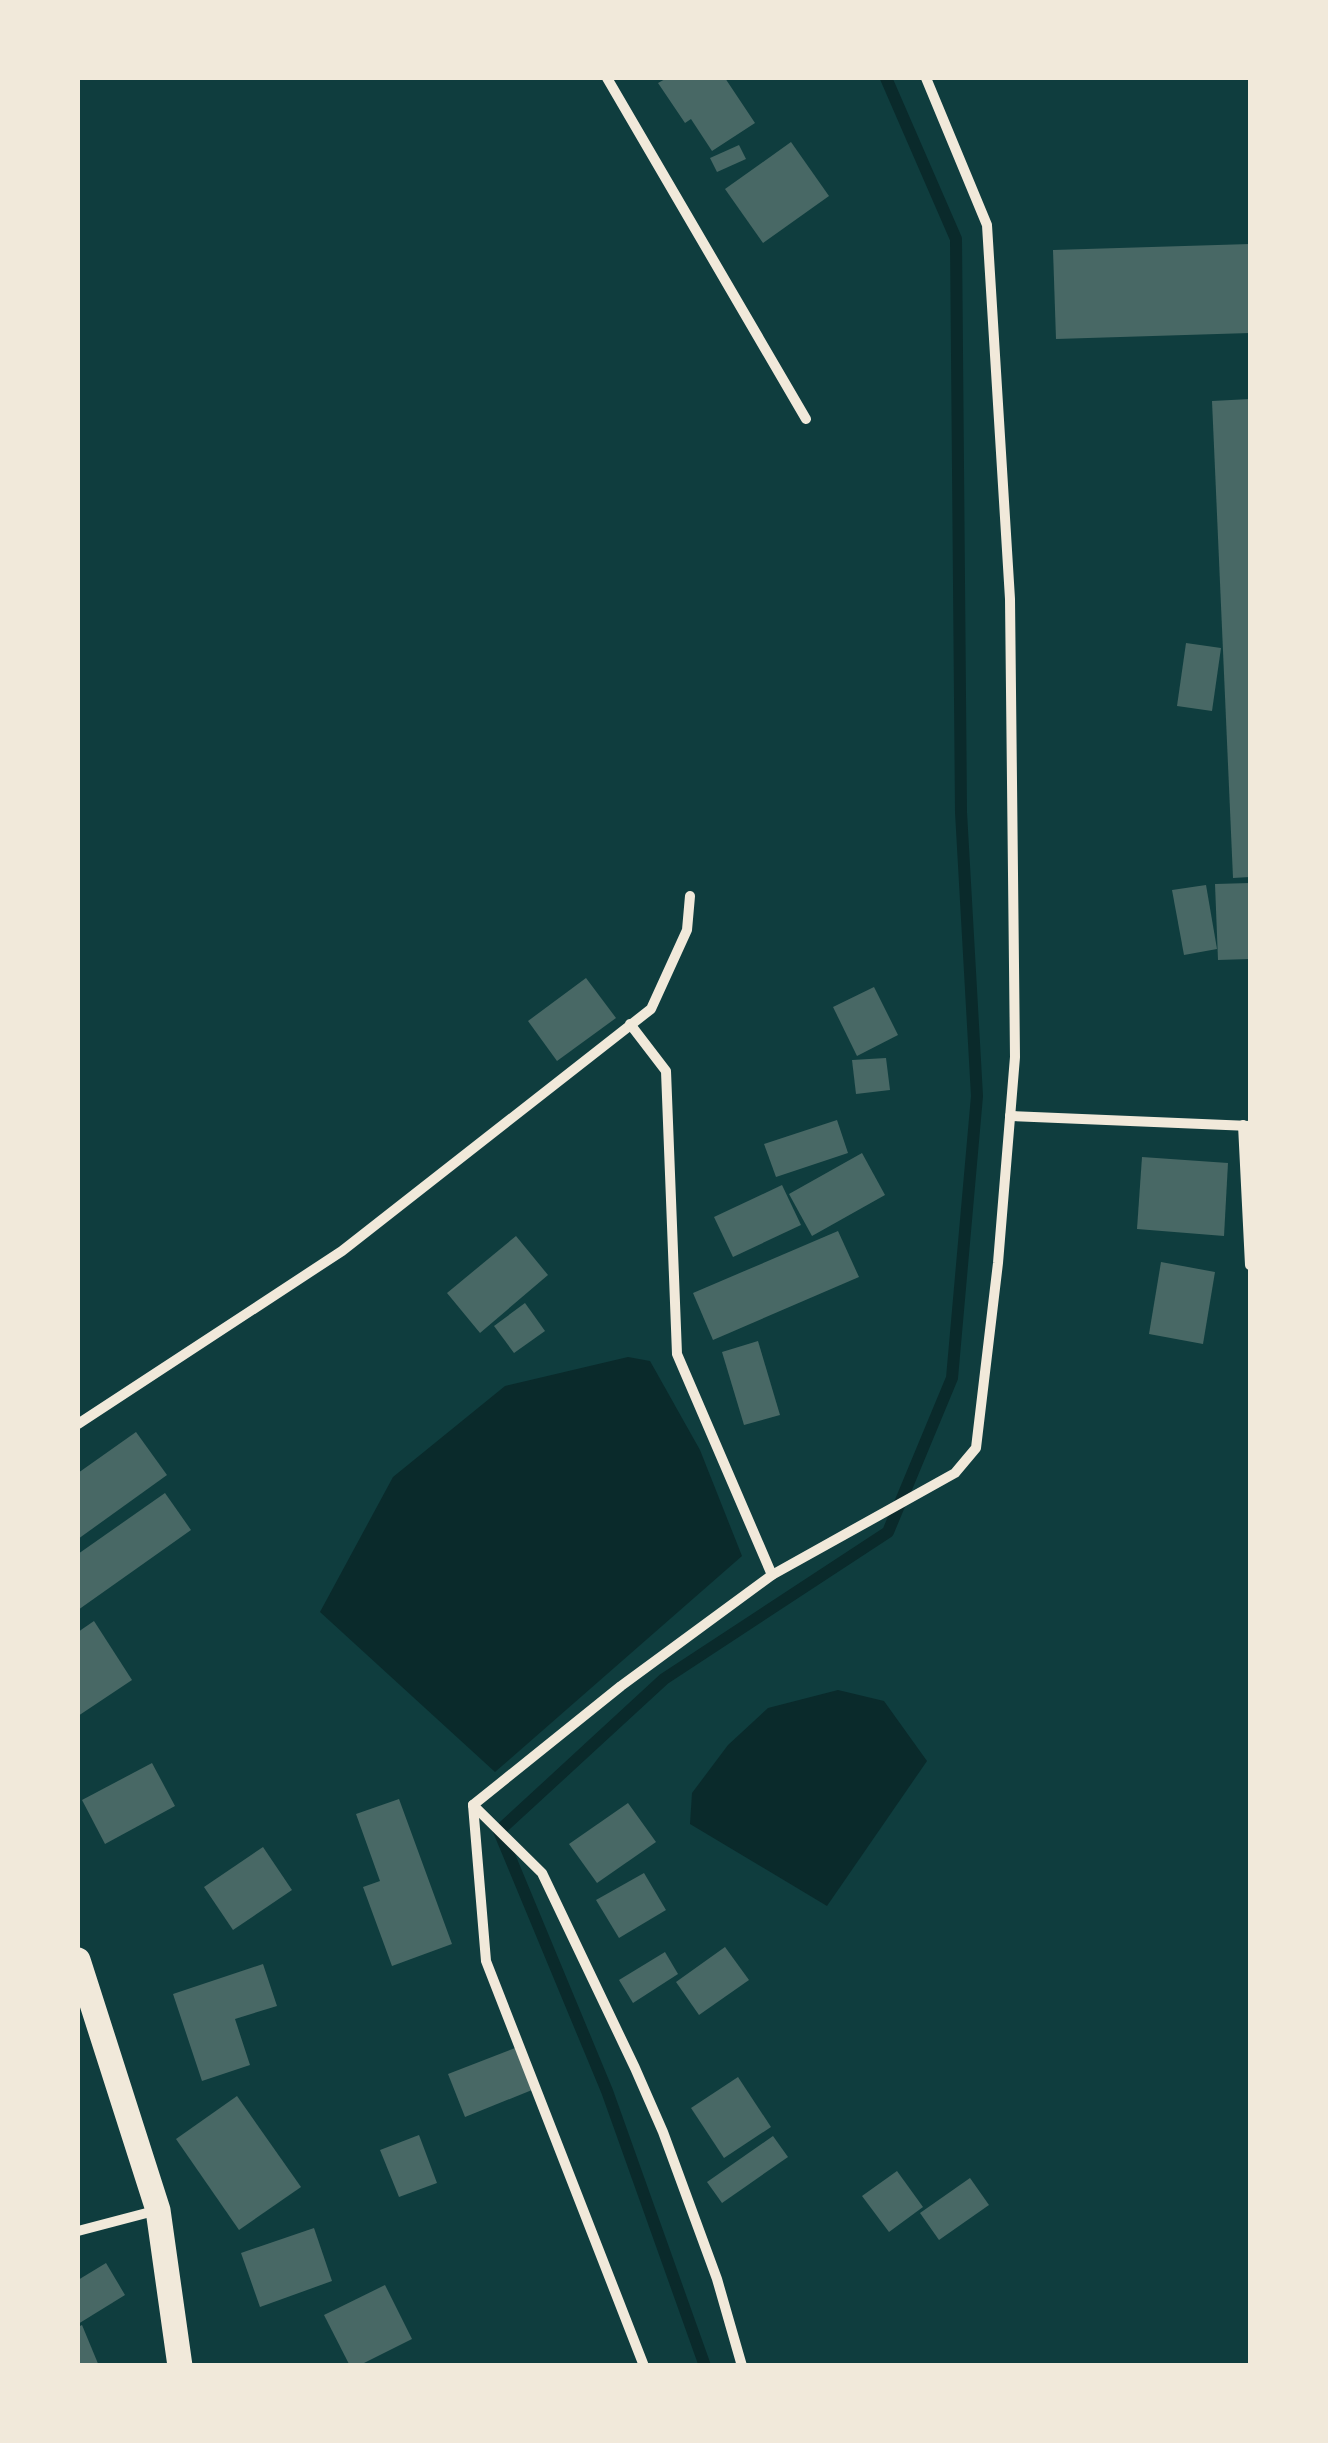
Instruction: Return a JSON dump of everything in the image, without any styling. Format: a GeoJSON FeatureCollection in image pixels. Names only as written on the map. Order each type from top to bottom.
{"type":"FeatureCollection","features":[{"type":"Feature","properties":{"kind":"main road"},"geometry":{"type":"LineString","coordinates":[[78,1960],[158,2210],[180,2366]]}},
{"type":"Feature","properties":{"kind":"street"},"geometry":{"type":"LineString","coordinates":[[606,78],[806,419]]}},
{"type":"Feature","properties":{"kind":"street"},"geometry":{"type":"LineString","coordinates":[[473,1804],[621,1686],[772,1575],[955,1473],[976,1448],[998,1262],[1014,1057],[1010,599],[986,225],[926,78]]}},
{"type":"Feature","properties":{"kind":"street"},"geometry":{"type":"LineString","coordinates":[[78,1424],[342,1250],[650,1008],[687,930],[690,896]]}},
{"type":"Feature","properties":{"kind":"street"},"geometry":{"type":"LineString","coordinates":[[630,1024],[666,1071],[676,1354],[772,1575]]}},
{"type":"Feature","properties":{"kind":"street"},"geometry":{"type":"LineString","coordinates":[[1010,1116],[1247,1126],[1250,1264]]}},
{"type":"Feature","properties":{"kind":"street"},"geometry":{"type":"LineString","coordinates":[[473,1804],[542,1873],[636,2068],[717,2279],[742,2366]]}},
{"type":"Feature","properties":{"kind":"street"},"geometry":{"type":"LineString","coordinates":[[473,1804],[486,1961],[644,2366]]}},
{"type":"Feature","properties":{"kind":"street"},"geometry":{"type":"LineString","coordinates":[[78,2231],[158,2210]]}},
{"type":"Feature","properties":{"kind":"water"},"geometry":{"type":"Polygon","coordinates":[[[628,1357],[650,1361],[700,1450],[742,1556],[495,1772],[320,1612],[393,1477],[505,1386],[628,1357]]]}},
{"type":"Feature","properties":{"kind":"water"},"geometry":{"type":"Polygon","coordinates":[[[838,1690],[884,1701],[927,1761],[827,1906],[690,1824],[692,1793],[728,1745],[768,1708],[838,1690]]]}},
{"type":"Feature","properties":{"kind":"building"},"geometry":{"type":"Polygon","coordinates":[[[667,78],[725,78],[755,123],[712,151],[691,119],[685,123],[658,83],[667,78]]]}},
{"type":"Feature","properties":{"kind":"building"},"geometry":{"type":"Polygon","coordinates":[[[791,142],[829,196],[763,243],[725,189],[791,142]]]}},
{"type":"Feature","properties":{"kind":"building"},"geometry":{"type":"Polygon","coordinates":[[[739,145],[746,159],[717,172],[710,158],[739,145]]]}},
{"type":"Feature","properties":{"kind":"building"},"geometry":{"type":"Polygon","coordinates":[[[1250,244],[1250,333],[1056,339],[1053,250],[1250,244]]]}},
{"type":"Feature","properties":{"kind":"building"},"geometry":{"type":"Polygon","coordinates":[[[1250,399],[1250,877],[1233,878],[1212,401],[1250,399]]]}},
{"type":"Feature","properties":{"kind":"building"},"geometry":{"type":"Polygon","coordinates":[[[1186,643],[1221,648],[1212,711],[1177,706],[1186,643]]]}},
{"type":"Feature","properties":{"kind":"building"},"geometry":{"type":"Polygon","coordinates":[[[1250,883],[1250,959],[1218,960],[1215,884],[1250,883]]]}},
{"type":"Feature","properties":{"kind":"building"},"geometry":{"type":"Polygon","coordinates":[[[1206,885],[1217,949],[1184,955],[1172,890],[1206,885]]]}},
{"type":"Feature","properties":{"kind":"building"},"geometry":{"type":"Polygon","coordinates":[[[586,978],[616,1018],[557,1061],[528,1021],[586,978]]]}},
{"type":"Feature","properties":{"kind":"building"},"geometry":{"type":"Polygon","coordinates":[[[874,987],[898,1035],[857,1056],[833,1007],[874,987]]]}},
{"type":"Feature","properties":{"kind":"building"},"geometry":{"type":"Polygon","coordinates":[[[886,1058],[890,1090],[856,1094],[852,1060],[886,1058]]]}},
{"type":"Feature","properties":{"kind":"building"},"geometry":{"type":"Polygon","coordinates":[[[837,1120],[848,1153],[776,1177],[764,1144],[837,1120]]]}},
{"type":"Feature","properties":{"kind":"building"},"geometry":{"type":"Polygon","coordinates":[[[862,1153],[885,1195],[812,1236],[789,1194],[862,1153]]]}},
{"type":"Feature","properties":{"kind":"building"},"geometry":{"type":"Polygon","coordinates":[[[1142,1157],[1228,1163],[1224,1236],[1137,1229],[1142,1157]]]}},
{"type":"Feature","properties":{"kind":"building"},"geometry":{"type":"Polygon","coordinates":[[[782,1185],[801,1225],[733,1257],[714,1217],[782,1185]]]}},
{"type":"Feature","properties":{"kind":"building"},"geometry":{"type":"Polygon","coordinates":[[[838,1231],[859,1277],[713,1340],[693,1293],[838,1231]]]}},
{"type":"Feature","properties":{"kind":"building"},"geometry":{"type":"Polygon","coordinates":[[[516,1236],[548,1275],[480,1333],[447,1293],[516,1236]]]}},
{"type":"Feature","properties":{"kind":"building"},"geometry":{"type":"Polygon","coordinates":[[[1161,1262],[1215,1272],[1203,1344],[1149,1334],[1161,1262]]]}},
{"type":"Feature","properties":{"kind":"building"},"geometry":{"type":"Polygon","coordinates":[[[525,1303],[545,1331],[514,1353],[494,1326],[525,1303]]]}},
{"type":"Feature","properties":{"kind":"building"},"geometry":{"type":"Polygon","coordinates":[[[758,1341],[780,1415],[744,1425],[722,1352],[758,1341]]]}},
{"type":"Feature","properties":{"kind":"building"},"geometry":{"type":"Polygon","coordinates":[[[136,1432],[167,1475],[78,1539],[78,1473],[136,1432]]]}},
{"type":"Feature","properties":{"kind":"building"},"geometry":{"type":"Polygon","coordinates":[[[165,1493],[191,1530],[78,1610],[78,1554],[165,1493]]]}},
{"type":"Feature","properties":{"kind":"building"},"geometry":{"type":"Polygon","coordinates":[[[94,1621],[132,1680],[78,1716],[78,1632],[94,1621]]]}},
{"type":"Feature","properties":{"kind":"building"},"geometry":{"type":"Polygon","coordinates":[[[152,1763],[175,1806],[105,1844],[82,1800],[152,1763]]]}},
{"type":"Feature","properties":{"kind":"building"},"geometry":{"type":"Polygon","coordinates":[[[399,1799],[452,1944],[392,1966],[363,1887],[380,1881],[356,1814],[399,1799]]]}},
{"type":"Feature","properties":{"kind":"building"},"geometry":{"type":"Polygon","coordinates":[[[628,1803],[656,1842],[597,1883],[569,1844],[628,1803]]]}},
{"type":"Feature","properties":{"kind":"building"},"geometry":{"type":"Polygon","coordinates":[[[263,1847],[292,1890],[233,1930],[204,1887],[263,1847]]]}},
{"type":"Feature","properties":{"kind":"building"},"geometry":{"type":"Polygon","coordinates":[[[644,1873],[666,1910],[619,1938],[596,1900],[644,1873]]]}},
{"type":"Feature","properties":{"kind":"building"},"geometry":{"type":"Polygon","coordinates":[[[725,1947],[749,1980],[699,2015],[676,1982],[725,1947]]]}},
{"type":"Feature","properties":{"kind":"building"},"geometry":{"type":"Polygon","coordinates":[[[665,1952],[678,1974],[633,2003],[619,1980],[665,1952]]]}},
{"type":"Feature","properties":{"kind":"building"},"geometry":{"type":"Polygon","coordinates":[[[263,1964],[277,2006],[235,2019],[250,2065],[202,2081],[173,1994],[263,1964]]]}},
{"type":"Feature","properties":{"kind":"building"},"geometry":{"type":"Polygon","coordinates":[[[515,2048],[532,2090],[465,2117],[448,2074],[515,2048]]]}},
{"type":"Feature","properties":{"kind":"building"},"geometry":{"type":"Polygon","coordinates":[[[738,2077],[771,2127],[724,2158],[691,2108],[738,2077]]]}},
{"type":"Feature","properties":{"kind":"building"},"geometry":{"type":"Polygon","coordinates":[[[237,2096],[301,2187],[239,2230],[176,2139],[237,2096]]]}},
{"type":"Feature","properties":{"kind":"building"},"geometry":{"type":"Polygon","coordinates":[[[419,2135],[437,2183],[399,2197],[380,2150],[419,2135]]]}},
{"type":"Feature","properties":{"kind":"building"},"geometry":{"type":"Polygon","coordinates":[[[773,2136],[788,2157],[722,2203],[707,2182],[773,2136]]]}},
{"type":"Feature","properties":{"kind":"building"},"geometry":{"type":"Polygon","coordinates":[[[897,2171],[923,2207],[889,2232],[862,2196],[897,2171]]]}},
{"type":"Feature","properties":{"kind":"building"},"geometry":{"type":"Polygon","coordinates":[[[970,2178],[989,2205],[939,2240],[920,2213],[970,2178]]]}},
{"type":"Feature","properties":{"kind":"building"},"geometry":{"type":"Polygon","coordinates":[[[314,2228],[332,2281],[260,2307],[241,2253],[314,2228]]]}},
{"type":"Feature","properties":{"kind":"building"},"geometry":{"type":"Polygon","coordinates":[[[106,2263],[125,2295],[78,2324],[78,2280],[106,2263]]]}},
{"type":"Feature","properties":{"kind":"building"},"geometry":{"type":"Polygon","coordinates":[[[385,2285],[412,2339],[358,2366],[350,2366],[324,2315],[385,2285]]]}},
{"type":"Feature","properties":{"kind":"building"},"geometry":{"type":"Polygon","coordinates":[[[82,2325],[99,2366],[78,2366],[78,2327],[82,2325]]]}},
{"type":"Feature","properties":{"kind":"waterway"},"geometry":{"type":"LineString","coordinates":[[705,2366],[607,2091],[499,1831],[664,1679],[888,1532],[952,1378],[977,1096],[961,812],[956,239],[886,78]]}}]}
